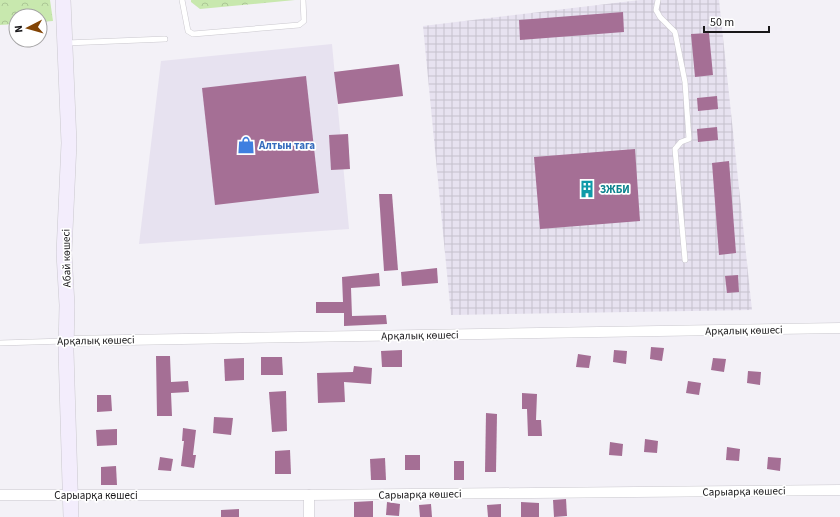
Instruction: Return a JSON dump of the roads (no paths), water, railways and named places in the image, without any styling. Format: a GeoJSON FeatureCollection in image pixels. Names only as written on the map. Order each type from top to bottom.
{"type":"FeatureCollection","features":[{"type":"Feature","properties":{"kind":"main road","name":"Абай көшесі"},"geometry":{"type":"LineString","coordinates":[[63,0],[69,143],[64,253],[67,305],[66,341],[71,517]]}},
{"type":"Feature","properties":{"kind":"street","name":"Арқалық көшесі"},"geometry":{"type":"LineString","coordinates":[[66,341],[840,328]]}},
{"type":"Feature","properties":{"kind":"street","name":"Сарыарқа көшесі"},"geometry":{"type":"LineString","coordinates":[[0,496],[309,495],[840,490]]}},
{"type":"Feature","properties":{"kind":"street"},"geometry":{"type":"LineString","coordinates":[[309,495],[309,517]]}},
{"type":"Feature","properties":{"kind":"lane"},"geometry":{"type":"LineString","coordinates":[[182,0],[188,31],[193,34],[299,25],[304,21],[302,0]]}},
{"type":"Feature","properties":{"kind":"lane"},"geometry":{"type":"LineString","coordinates":[[658,0],[656,10],[660,17],[675,32],[685,82],[689,139],[681,142],[675,149],[685,260]]}},
{"type":"Feature","properties":{"kind":"lane"},"geometry":{"type":"LineString","coordinates":[[64,43],[165,39]]}},
{"type":"Feature","properties":{"kind":"lane","name":"Арқалық көшесі"},"geometry":{"type":"LineString","coordinates":[[0,343],[66,341]]}},
{"type":"Feature","properties":{"kind":"place","name":"Алтын тага"},"geometry":{"type":"Point","coordinates":[246,145]}},
{"type":"Feature","properties":{"kind":"place","name":"ЗЖБИ"},"geometry":{"type":"Point","coordinates":[587,189]}}]}
